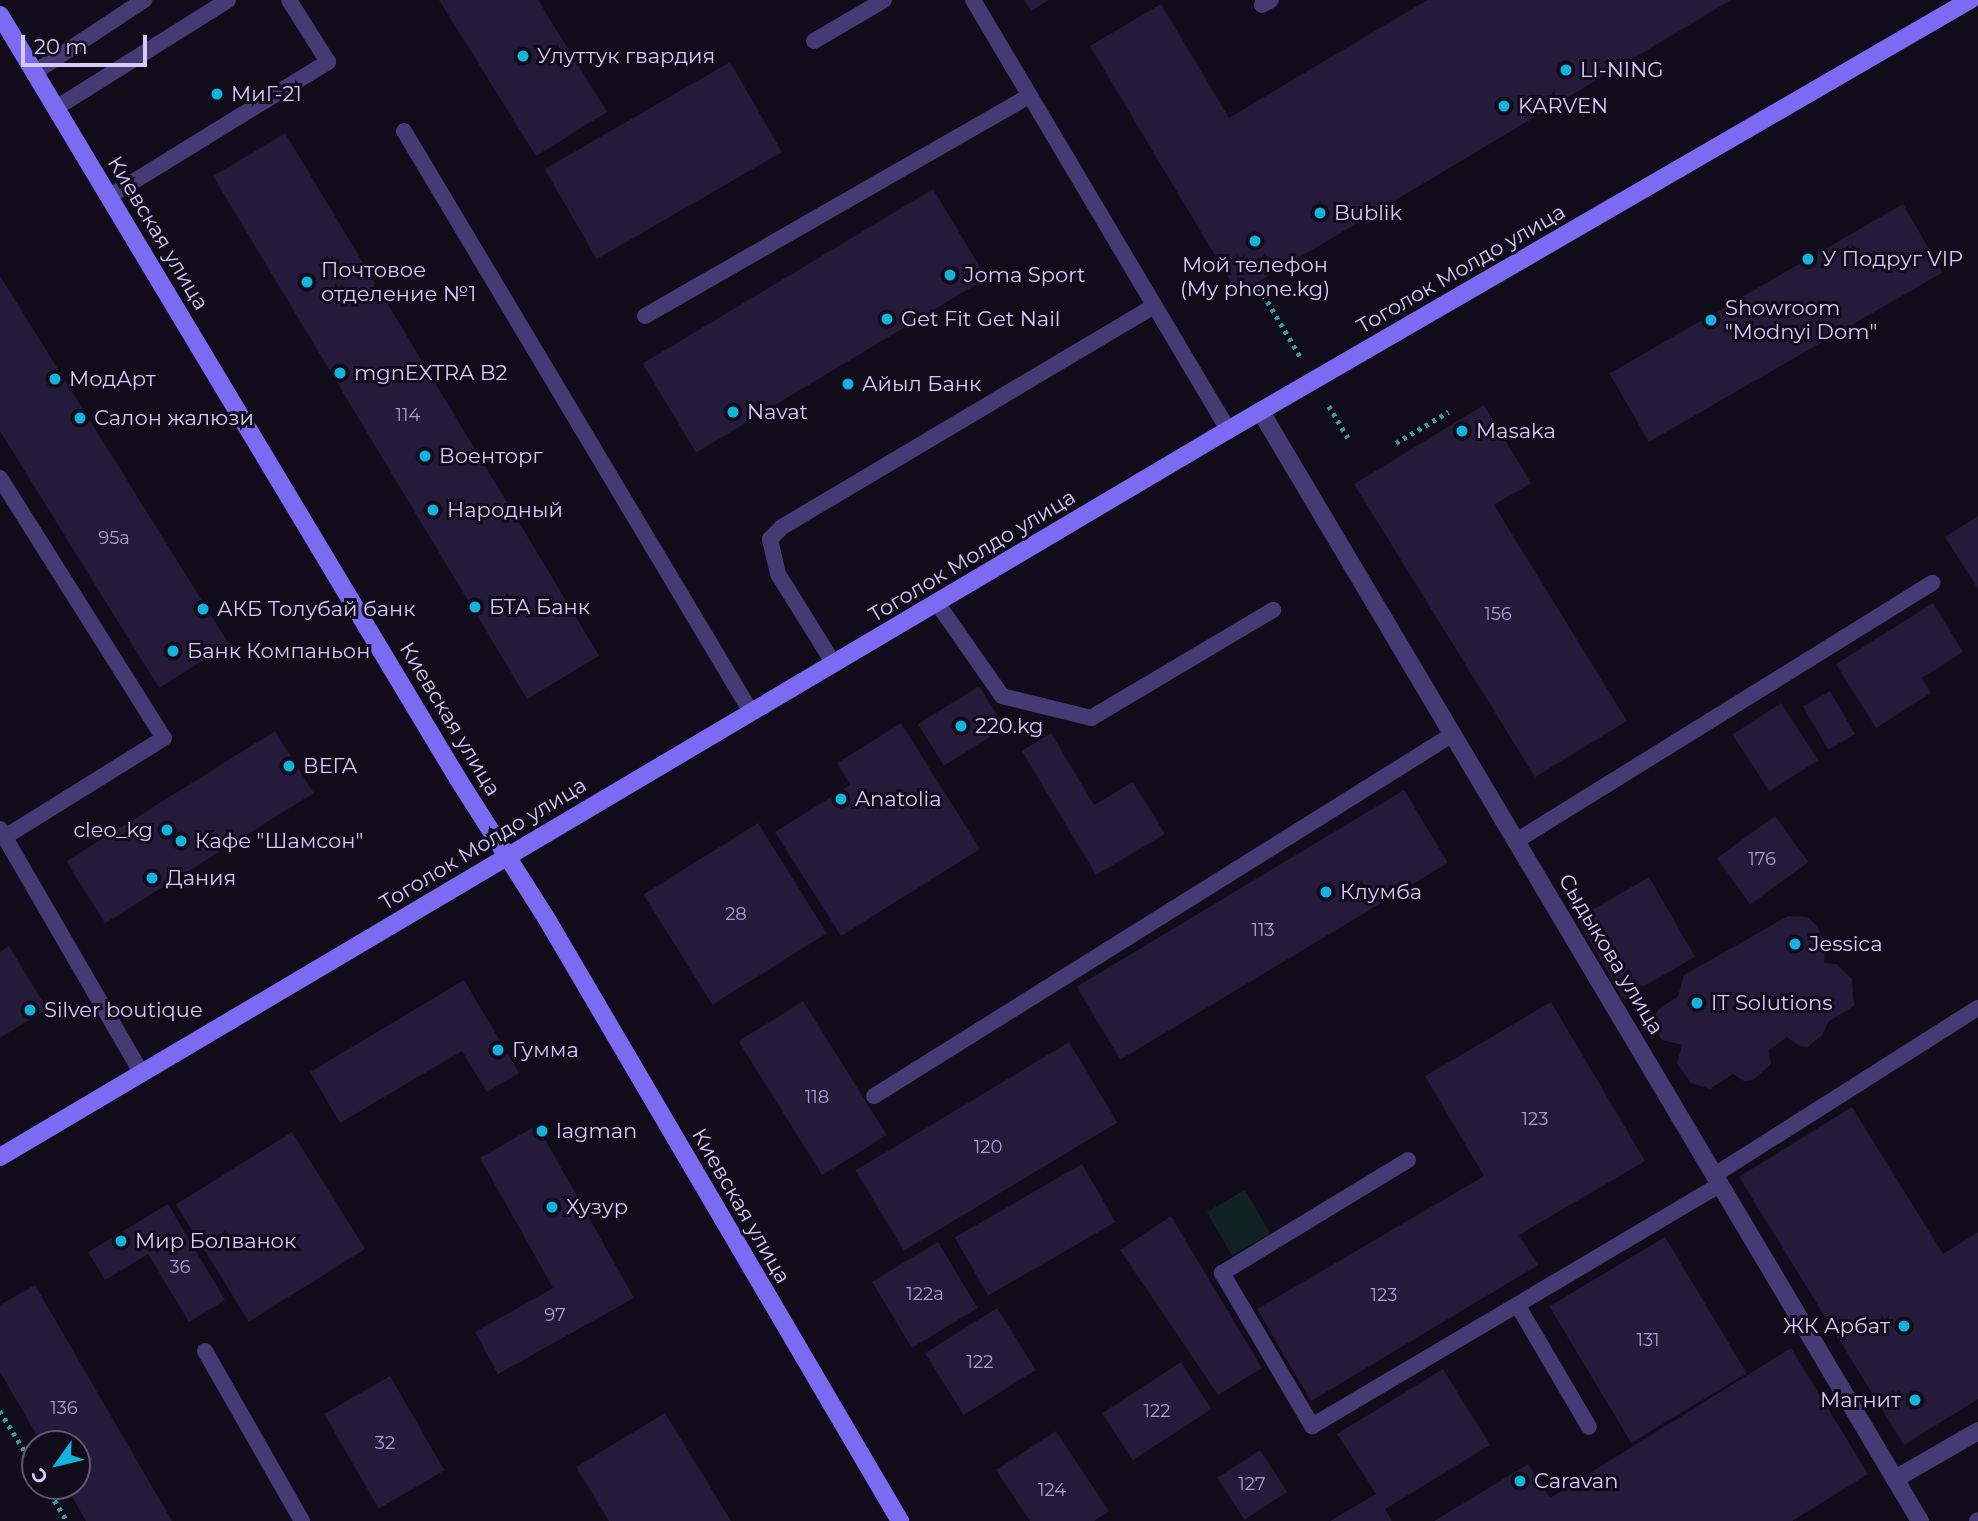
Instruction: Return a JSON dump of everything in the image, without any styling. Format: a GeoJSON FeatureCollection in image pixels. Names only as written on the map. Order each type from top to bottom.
{"type":"FeatureCollection","features":[{"type":"Feature","properties":{"kind":"main road","name":"Тоголок Молдо улица"},"geometry":{"type":"LineString","coordinates":[[0,1157],[1228,430],[1970,0]]}},
{"type":"Feature","properties":{"kind":"main road","name":"Киевская улица"},"geometry":{"type":"LineString","coordinates":[[0,15],[458,779],[509,855],[900,1521]]}},
{"type":"Feature","properties":{"kind":"street","name":"Сыдыкова улица"},"geometry":{"type":"LineString","coordinates":[[1261,411],[1920,1521]]}},
{"type":"Feature","properties":{"kind":"street"},"geometry":{"type":"LineString","coordinates":[[1895,1479],[1978,1431]]}},
{"type":"Feature","properties":{"kind":"lane"},"geometry":{"type":"LineString","coordinates":[[35,72],[144,0]]}},
{"type":"Feature","properties":{"kind":"lane"},"geometry":{"type":"LineString","coordinates":[[56,108],[228,0]]}},
{"type":"Feature","properties":{"kind":"lane"},"geometry":{"type":"LineString","coordinates":[[110,196],[328,62],[289,0]]}},
{"type":"Feature","properties":{"kind":"lane"},"geometry":{"type":"LineString","coordinates":[[814,41],[884,0]]}},
{"type":"Feature","properties":{"kind":"lane"},"geometry":{"type":"LineString","coordinates":[[973,0],[1228,430]]}},
{"type":"Feature","properties":{"kind":"lane"},"geometry":{"type":"LineString","coordinates":[[645,316],[1029,96]]}},
{"type":"Feature","properties":{"kind":"lane"},"geometry":{"type":"LineString","coordinates":[[404,131],[751,712]]}},
{"type":"Feature","properties":{"kind":"lane"},"geometry":{"type":"LineString","coordinates":[[834,664],[778,574],[770,539],[782,527],[1154,306]]}},
{"type":"Feature","properties":{"kind":"lane"},"geometry":{"type":"LineString","coordinates":[[0,478],[164,738],[2,833],[142,1074]]}},
{"type":"Feature","properties":{"kind":"lane"},"geometry":{"type":"LineString","coordinates":[[1516,841],[1932,583]]}},
{"type":"Feature","properties":{"kind":"lane"},"geometry":{"type":"LineString","coordinates":[[937,603],[1002,696],[1091,718],[1273,610]]}},
{"type":"Feature","properties":{"kind":"lane"},"geometry":{"type":"LineString","coordinates":[[874,1096],[1453,734]]}},
{"type":"Feature","properties":{"kind":"lane"},"geometry":{"type":"LineString","coordinates":[[1408,1160],[1222,1273],[1311,1426],[1518,1306],[1717,1180],[1978,1008]]}},
{"type":"Feature","properties":{"kind":"lane"},"geometry":{"type":"LineString","coordinates":[[1518,1306],[1589,1427]]}},
{"type":"Feature","properties":{"kind":"lane"},"geometry":{"type":"LineString","coordinates":[[205,1351],[303,1521]]}},
{"type":"Feature","properties":{"kind":"path"},"geometry":{"type":"LineString","coordinates":[[1395,443],[1448,412]]}},
{"type":"Feature","properties":{"kind":"path"},"geometry":{"type":"LineString","coordinates":[[0,1411],[21,1445]]}},
{"type":"Feature","properties":{"kind":"path"},"geometry":{"type":"LineString","coordinates":[[54,1500],[67,1521]]}},
{"type":"Feature","properties":{"kind":"shaded area"},"geometry":{"type":"Polygon","coordinates":[[[1245,1190],[1270,1233],[1232,1255],[1207,1212],[1245,1190]]]}},
{"type":"Feature","properties":{"kind":"building","name":"Улуттук гвардия"},"geometry":{"type":"Polygon","coordinates":[[[439,0],[538,0],[607,112],[536,156],[439,0]]]}},
{"type":"Feature","properties":{"kind":"building"},"geometry":{"type":"Polygon","coordinates":[[[1024,0],[1049,0],[1031,11],[1024,0]]]}},
{"type":"Feature","properties":{"kind":"building"},"geometry":{"type":"Polygon","coordinates":[[[1427,0],[1731,0],[1238,294],[1090,46],[1161,4],[1229,118],[1427,0]]]}},
{"type":"Feature","properties":{"kind":"building"},"geometry":{"type":"Polygon","coordinates":[[[730,62],[782,152],[597,259],[545,169],[730,62]]]}},
{"type":"Feature","properties":{"kind":"building"},"geometry":{"type":"Polygon","coordinates":[[[285,133],[599,656],[527,699],[213,176],[285,133]]]}},
{"type":"Feature","properties":{"kind":"building"},"geometry":{"type":"Polygon","coordinates":[[[933,189],[987,278],[696,453],[642,364],[933,189]]]}},
{"type":"Feature","properties":{"kind":"building"},"geometry":{"type":"Polygon","coordinates":[[[1903,204],[1942,272],[1649,442],[1609,374],[1903,204]]]}},
{"type":"Feature","properties":{"kind":"building"},"geometry":{"type":"Polygon","coordinates":[[[0,276],[229,644],[159,688],[0,431],[0,276]]]}},
{"type":"Feature","properties":{"kind":"building"},"geometry":{"type":"Polygon","coordinates":[[[1484,405],[1531,483],[1494,505],[1627,721],[1535,777],[1354,484],[1484,405]]]}},
{"type":"Feature","properties":{"kind":"building"},"geometry":{"type":"Polygon","coordinates":[[[1978,516],[1978,589],[1945,537],[1978,516]]]}},
{"type":"Feature","properties":{"kind":"building"},"geometry":{"type":"Polygon","coordinates":[[[1933,603],[1963,652],[1922,678],[1931,693],[1876,728],[1836,664],[1933,603]]]}},
{"type":"Feature","properties":{"kind":"building","name":"220.kg"},"geometry":{"type":"Polygon","coordinates":[[[979,686],[1005,728],[944,766],[918,724],[979,686]]]}},
{"type":"Feature","properties":{"kind":"building"},"geometry":{"type":"Polygon","coordinates":[[[1830,691],[1855,734],[1828,750],[1803,706],[1830,691]]]}},
{"type":"Feature","properties":{"kind":"building"},"geometry":{"type":"Polygon","coordinates":[[[1781,703],[1818,760],[1769,792],[1732,735],[1781,703]]]}},
{"type":"Feature","properties":{"kind":"building"},"geometry":{"type":"Polygon","coordinates":[[[901,723],[980,849],[841,936],[775,832],[850,785],[837,763],[901,723]]]}},
{"type":"Feature","properties":{"kind":"building"},"geometry":{"type":"Polygon","coordinates":[[[275,731],[314,793],[105,923],[66,861],[275,731]]]}},
{"type":"Feature","properties":{"kind":"building"},"geometry":{"type":"Polygon","coordinates":[[[1051,733],[1094,805],[1133,782],[1165,834],[1096,875],[1022,751],[1051,733]]]}},
{"type":"Feature","properties":{"kind":"building"},"geometry":{"type":"Polygon","coordinates":[[[1404,790],[1448,863],[1120,1060],[1077,987],[1404,790]]]}},
{"type":"Feature","properties":{"kind":"building"},"geometry":{"type":"Polygon","coordinates":[[[1775,816],[1809,862],[1750,904],[1717,858],[1775,816]]]}},
{"type":"Feature","properties":{"kind":"building"},"geometry":{"type":"Polygon","coordinates":[[[758,823],[827,933],[712,1005],[644,895],[758,823]]]}},
{"type":"Feature","properties":{"kind":"building"},"geometry":{"type":"Polygon","coordinates":[[[1649,877],[1695,957],[1623,998],[1577,918],[1649,877]]]}},
{"type":"Feature","properties":{"kind":"building"},"geometry":{"type":"Polygon","coordinates":[[[1788,916],[1807,917],[1817,926],[1825,944],[1824,963],[1836,964],[1852,979],[1854,1006],[1829,1021],[1822,1035],[1808,1047],[1799,1046],[1787,1037],[1769,1050],[1771,1064],[1753,1080],[1744,1081],[1733,1074],[1710,1089],[1691,1083],[1677,1063],[1682,1045],[1662,1040],[1656,1030],[1654,1017],[1659,1009],[1678,996],[1684,975],[1788,916]]]}},
{"type":"Feature","properties":{"kind":"building"},"geometry":{"type":"Polygon","coordinates":[[[9,946],[47,1009],[0,1038],[0,952],[9,946]]]}},
{"type":"Feature","properties":{"kind":"building"},"geometry":{"type":"Polygon","coordinates":[[[464,980],[519,1073],[487,1092],[462,1051],[340,1123],[310,1072],[464,980]]]}},
{"type":"Feature","properties":{"kind":"building"},"geometry":{"type":"Polygon","coordinates":[[[803,1001],[887,1135],[822,1175],[739,1041],[803,1001]]]}},
{"type":"Feature","properties":{"kind":"building"},"geometry":{"type":"Polygon","coordinates":[[[1551,1002],[1645,1161],[1519,1235],[1538,1265],[1311,1401],[1257,1309],[1484,1176],[1425,1076],[1551,1002]]]}},
{"type":"Feature","properties":{"kind":"building"},"geometry":{"type":"Polygon","coordinates":[[[1069,1042],[1117,1123],[904,1251],[856,1170],[1069,1042]]]}},
{"type":"Feature","properties":{"kind":"building","name":"ЖК Арбат"},"geometry":{"type":"Polygon","coordinates":[[[1852,1107],[1943,1254],[1978,1232],[1978,1399],[1904,1445],[1739,1177],[1852,1107]]]}},
{"type":"Feature","properties":{"kind":"building"},"geometry":{"type":"Polygon","coordinates":[[[537,1125],[634,1298],[498,1374],[475,1332],[553,1288],[480,1158],[537,1125]]]}},
{"type":"Feature","properties":{"kind":"building"},"geometry":{"type":"Polygon","coordinates":[[[292,1132],[365,1249],[249,1322],[176,1205],[292,1132]]]}},
{"type":"Feature","properties":{"kind":"building"},"geometry":{"type":"Polygon","coordinates":[[[1082,1164],[1116,1222],[988,1296],[955,1238],[1082,1164]]]}},
{"type":"Feature","properties":{"kind":"building"},"geometry":{"type":"Polygon","coordinates":[[[168,1204],[225,1300],[189,1322],[148,1254],[105,1280],[88,1252],[168,1204]]]}},
{"type":"Feature","properties":{"kind":"building"},"geometry":{"type":"Polygon","coordinates":[[[1171,1216],[1262,1368],[1218,1395],[1120,1250],[1171,1216]]]}},
{"type":"Feature","properties":{"kind":"building"},"geometry":{"type":"Polygon","coordinates":[[[1665,1237],[1747,1373],[1631,1443],[1549,1307],[1665,1237]]]}},
{"type":"Feature","properties":{"kind":"building"},"geometry":{"type":"Polygon","coordinates":[[[938,1242],[978,1308],[912,1348],[872,1282],[938,1242]]]}},
{"type":"Feature","properties":{"kind":"building"},"geometry":{"type":"Polygon","coordinates":[[[35,1285],[172,1521],[86,1521],[74,1500],[91,1500],[91,1430],[34,1430],[0,1372],[0,1305],[35,1285]]]}},
{"type":"Feature","properties":{"kind":"building"},"geometry":{"type":"Polygon","coordinates":[[[997,1308],[1036,1370],[964,1415],[925,1353],[997,1308]]]}},
{"type":"Feature","properties":{"kind":"building"},"geometry":{"type":"Polygon","coordinates":[[[1791,1348],[1868,1474],[1792,1521],[1434,1521],[1528,1464],[1550,1498],[1791,1348]]]}},
{"type":"Feature","properties":{"kind":"building"},"geometry":{"type":"Polygon","coordinates":[[[1181,1362],[1211,1409],[1133,1460],[1102,1413],[1181,1362]]]}},
{"type":"Feature","properties":{"kind":"building"},"geometry":{"type":"Polygon","coordinates":[[[1443,1369],[1490,1445],[1385,1509],[1392,1521],[1330,1521],[1376,1494],[1337,1434],[1443,1369]]]}},
{"type":"Feature","properties":{"kind":"building"},"geometry":{"type":"Polygon","coordinates":[[[390,1376],[444,1470],[379,1508],[324,1414],[390,1376]]]}},
{"type":"Feature","properties":{"kind":"building"},"geometry":{"type":"Polygon","coordinates":[[[665,1413],[731,1521],[609,1521],[576,1467],[665,1413]]]}},
{"type":"Feature","properties":{"kind":"building"},"geometry":{"type":"Polygon","coordinates":[[[1056,1431],[1109,1511],[1094,1521],[1030,1521],[996,1470],[1056,1431]]]}},
{"type":"Feature","properties":{"kind":"building"},"geometry":{"type":"Polygon","coordinates":[[[1260,1450],[1287,1492],[1244,1520],[1217,1478],[1260,1450]]]}},
{"type":"Feature","properties":{"kind":"place","name":"Улуттук гвардия"},"geometry":{"type":"Point","coordinates":[523,56]}},
{"type":"Feature","properties":{"kind":"place","name":"LI-NING"},"geometry":{"type":"Point","coordinates":[1566,70]}},
{"type":"Feature","properties":{"kind":"place","name":"МиГ-21"},"geometry":{"type":"Point","coordinates":[217,94]}},
{"type":"Feature","properties":{"kind":"place","name":"KARVEN"},"geometry":{"type":"Point","coordinates":[1504,106]}},
{"type":"Feature","properties":{"kind":"place","name":"Bublik"},"geometry":{"type":"Point","coordinates":[1320,213]}},
{"type":"Feature","properties":{"kind":"place","name":"Мой телефон (My phone.kg)"},"geometry":{"type":"Point","coordinates":[1255,241]}},
{"type":"Feature","properties":{"kind":"place","name":"У Подруг VIP"},"geometry":{"type":"Point","coordinates":[1808,259]}},
{"type":"Feature","properties":{"kind":"place","name":"Joma Sport"},"geometry":{"type":"Point","coordinates":[950,275]}},
{"type":"Feature","properties":{"kind":"place","name":"Почтовое отделение №1"},"geometry":{"type":"Point","coordinates":[307,282]}},
{"type":"Feature","properties":{"kind":"place","name":"Get Fit Get Nail"},"geometry":{"type":"Point","coordinates":[887,319]}},
{"type":"Feature","properties":{"kind":"place","name":"Showroom \"Modnyi Dom\""},"geometry":{"type":"Point","coordinates":[1711,320]}},
{"type":"Feature","properties":{"kind":"place","name":"mgnEXTRA B2"},"geometry":{"type":"Point","coordinates":[340,373]}},
{"type":"Feature","properties":{"kind":"place","name":"МодАрт"},"geometry":{"type":"Point","coordinates":[55,379]}},
{"type":"Feature","properties":{"kind":"place","name":"Айыл Банк"},"geometry":{"type":"Point","coordinates":[848,384]}},
{"type":"Feature","properties":{"kind":"place","name":"Navat"},"geometry":{"type":"Point","coordinates":[733,412]}},
{"type":"Feature","properties":{"kind":"place","name":"Салон жалюзи"},"geometry":{"type":"Point","coordinates":[80,418]}},
{"type":"Feature","properties":{"kind":"place","name":"Masaka"},"geometry":{"type":"Point","coordinates":[1462,431]}},
{"type":"Feature","properties":{"kind":"place","name":"Военторг"},"geometry":{"type":"Point","coordinates":[425,456]}},
{"type":"Feature","properties":{"kind":"place","name":"Народный"},"geometry":{"type":"Point","coordinates":[433,510]}},
{"type":"Feature","properties":{"kind":"place","name":"БТА Банк"},"geometry":{"type":"Point","coordinates":[475,607]}},
{"type":"Feature","properties":{"kind":"place","name":"АКБ Толубай банк"},"geometry":{"type":"Point","coordinates":[203,609]}},
{"type":"Feature","properties":{"kind":"place","name":"Банк Компаньон"},"geometry":{"type":"Point","coordinates":[173,651]}},
{"type":"Feature","properties":{"kind":"place","name":"220.kg"},"geometry":{"type":"Point","coordinates":[961,726]}},
{"type":"Feature","properties":{"kind":"place","name":"ВЕГА"},"geometry":{"type":"Point","coordinates":[289,766]}},
{"type":"Feature","properties":{"kind":"place","name":"Anatolia"},"geometry":{"type":"Point","coordinates":[841,799]}},
{"type":"Feature","properties":{"kind":"place","name":"cleo_kg"},"geometry":{"type":"Point","coordinates":[167,830]}},
{"type":"Feature","properties":{"kind":"place","name":"Кафе \"Шамсон\""},"geometry":{"type":"Point","coordinates":[181,841]}},
{"type":"Feature","properties":{"kind":"place","name":"Дания"},"geometry":{"type":"Point","coordinates":[152,878]}},
{"type":"Feature","properties":{"kind":"place","name":"Клумба"},"geometry":{"type":"Point","coordinates":[1326,892]}},
{"type":"Feature","properties":{"kind":"place","name":"Jessica"},"geometry":{"type":"Point","coordinates":[1795,944]}},
{"type":"Feature","properties":{"kind":"place","name":"IT Solutions"},"geometry":{"type":"Point","coordinates":[1697,1003]}},
{"type":"Feature","properties":{"kind":"place","name":"Silver boutique"},"geometry":{"type":"Point","coordinates":[30,1010]}},
{"type":"Feature","properties":{"kind":"place","name":"Гумма"},"geometry":{"type":"Point","coordinates":[498,1050]}},
{"type":"Feature","properties":{"kind":"place","name":"lagman"},"geometry":{"type":"Point","coordinates":[542,1131]}},
{"type":"Feature","properties":{"kind":"place","name":"Хузур"},"geometry":{"type":"Point","coordinates":[552,1207]}},
{"type":"Feature","properties":{"kind":"place","name":"Мир Болванок"},"geometry":{"type":"Point","coordinates":[121,1241]}},
{"type":"Feature","properties":{"kind":"place","name":"ЖК Арбат"},"geometry":{"type":"Point","coordinates":[1904,1326]}},
{"type":"Feature","properties":{"kind":"place","name":"Магнит"},"geometry":{"type":"Point","coordinates":[1915,1400]}},
{"type":"Feature","properties":{"kind":"place","name":"Caravan"},"geometry":{"type":"Point","coordinates":[1520,1481]}}]}
